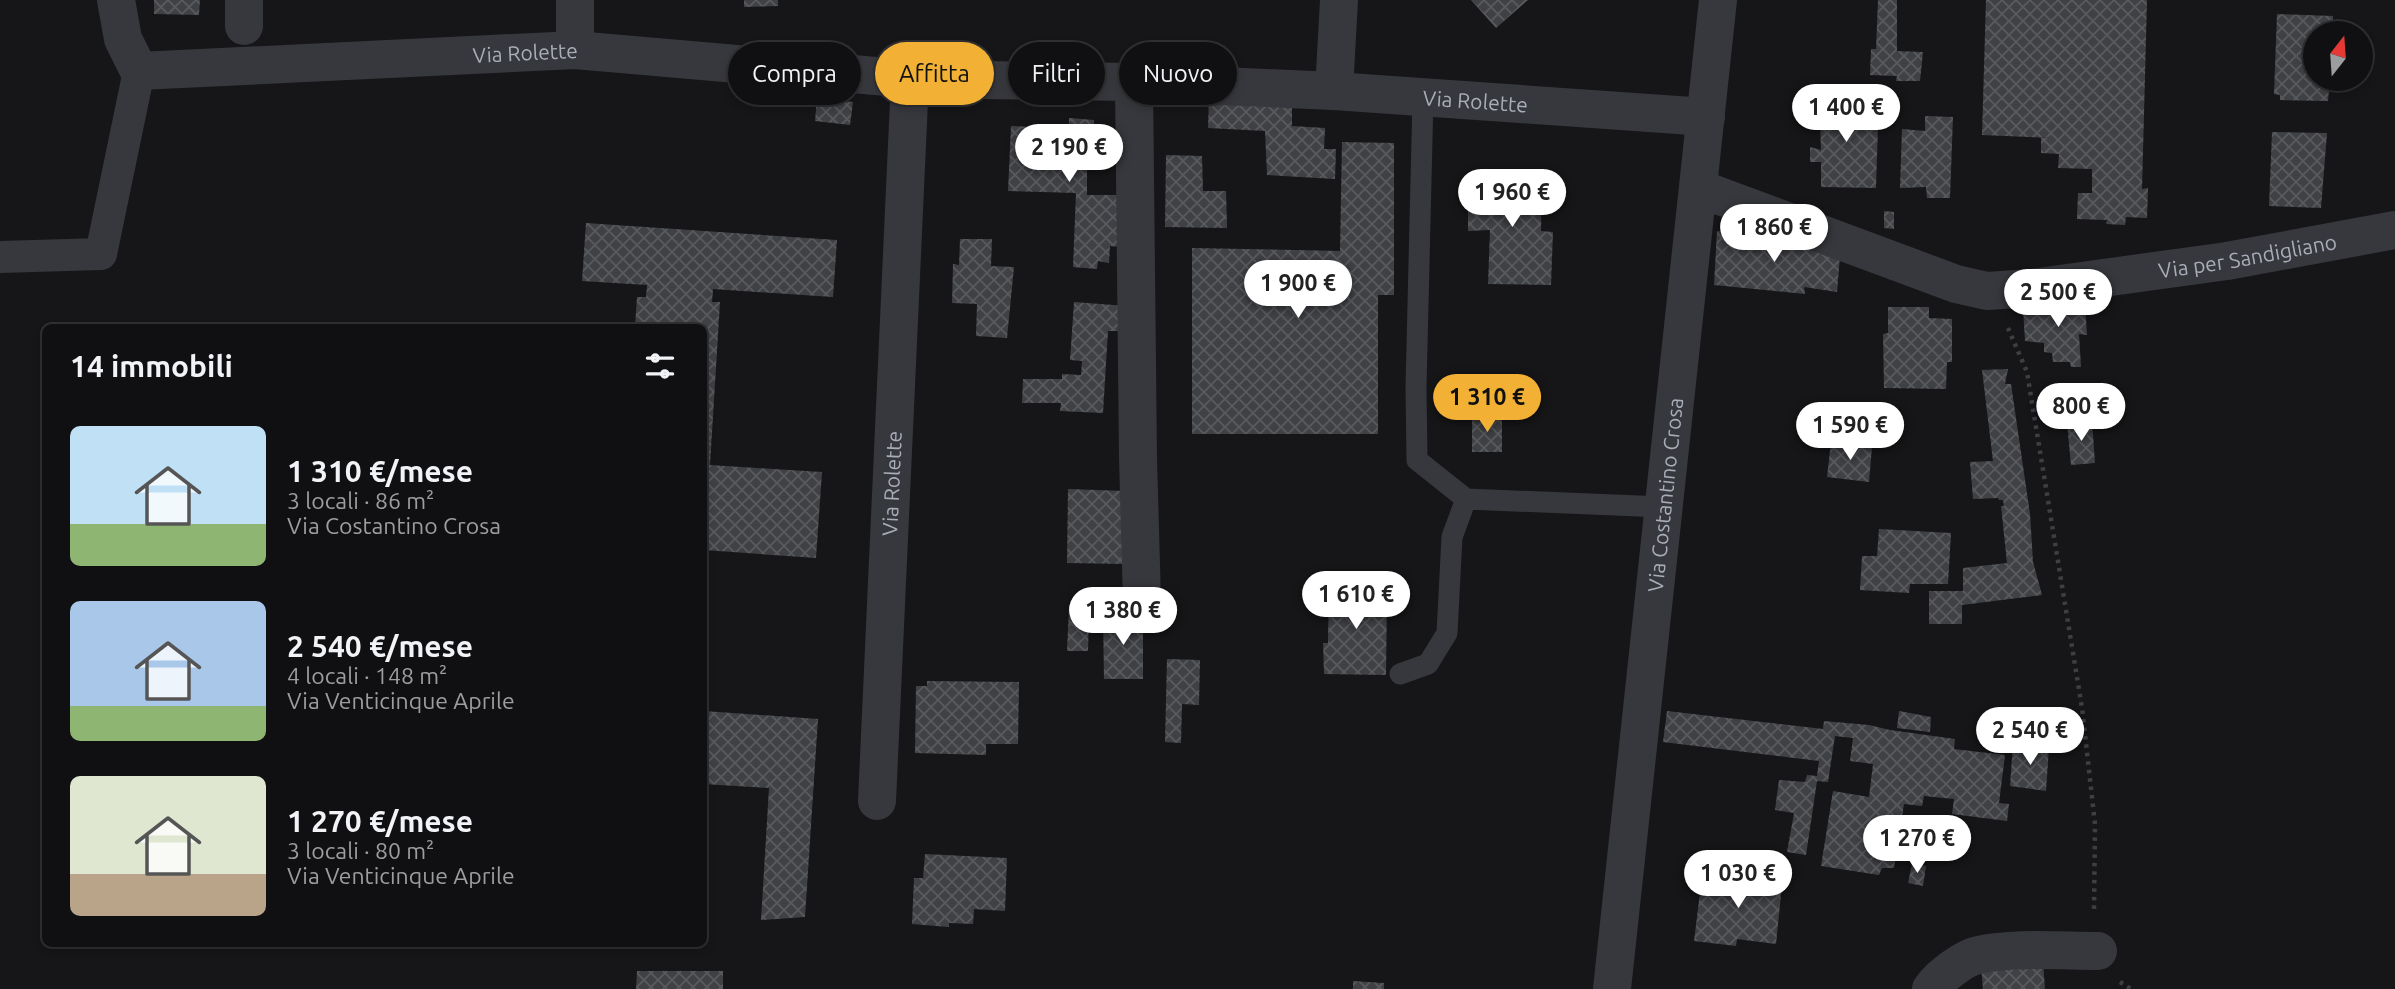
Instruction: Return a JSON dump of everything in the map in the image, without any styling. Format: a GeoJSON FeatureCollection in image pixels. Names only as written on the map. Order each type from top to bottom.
{"type":"FeatureCollection","features":[{"type":"Feature","properties":{"kind":"street"},"geometry":{"type":"LineString","coordinates":[[0,257],[101,254],[139,71],[123,39],[116,0]]}},
{"type":"Feature","properties":{"kind":"street"},"geometry":{"type":"LineString","coordinates":[[575,0],[575,50]]}},
{"type":"Feature","properties":{"kind":"street"},"geometry":{"type":"LineString","coordinates":[[1334,90],[1339,0]]}},
{"type":"Feature","properties":{"kind":"street","name":"Via Costantino Crosa"},"geometry":{"type":"LineString","coordinates":[[1612,989],[1718,0]]}},
{"type":"Feature","properties":{"kind":"street","name":"Via Rolette"},"geometry":{"type":"LineString","coordinates":[[139,71],[575,50],[875,76]]}},
{"type":"Feature","properties":{"kind":"street","name":"Via Rolette"},"geometry":{"type":"LineString","coordinates":[[994,80],[1119,82]]}},
{"type":"Feature","properties":{"kind":"street","name":"Via Rolette"},"geometry":{"type":"LineString","coordinates":[[1237,86],[1334,90],[1706,117]]}},
{"type":"Feature","properties":{"kind":"street","name":"Via Rolette"},"geometry":{"type":"LineString","coordinates":[[877,801],[909,105]]}},
{"type":"Feature","properties":{"kind":"street"},"geometry":{"type":"LineString","coordinates":[[1134,105],[1142,601]]}},
{"type":"Feature","properties":{"kind":"street","name":"Via per Sandigliano"},"geometry":{"type":"LineString","coordinates":[[1698,188],[1956,284],[1987,291],[2031,288],[2227,261],[2395,230]]}},
{"type":"Feature","properties":{"kind":"street"},"geometry":{"type":"LineString","coordinates":[[1931,989],[1938,978],[1976,955],[2098,951]]}},
{"type":"Feature","properties":{"kind":"lane"},"geometry":{"type":"LineString","coordinates":[[1423,98],[1416,387],[1418,460],[1466,499],[1663,508]]}},
{"type":"Feature","properties":{"kind":"lane"},"geometry":{"type":"LineString","coordinates":[[1400,674],[1429,664],[1447,633],[1452,537],[1466,499]]}},
{"type":"Feature","properties":{"kind":"path"},"geometry":{"type":"LineString","coordinates":[[1987,291],[2011,332],[2027,372],[2084,722],[2095,824],[2094,928],[2098,951],[2109,975],[2131,989]]}},
{"type":"Feature","properties":{"kind":"building"},"geometry":{"type":"Polygon","coordinates":[[[154,0],[200,0],[199,15],[154,14],[154,0]]]}},
{"type":"Feature","properties":{"kind":"building"},"geometry":{"type":"Polygon","coordinates":[[[744,0],[778,0],[778,6],[744,7],[744,0]]]}},
{"type":"Feature","properties":{"kind":"building"},"geometry":{"type":"Polygon","coordinates":[[[1471,0],[1528,0],[1496,28],[1471,0]]]}},
{"type":"Feature","properties":{"kind":"building"},"geometry":{"type":"Polygon","coordinates":[[[1878,0],[1897,0],[1897,51],[1923,52],[1920,81],[1896,81],[1897,76],[1870,75],[1871,49],[1876,49],[1878,0]]]}},
{"type":"Feature","properties":{"kind":"building"},"geometry":{"type":"Polygon","coordinates":[[[1986,0],[2147,0],[2142,189],[2148,188],[2147,218],[2126,217],[2125,225],[2106,224],[2107,220],[2077,219],[2078,193],[2092,193],[2092,169],[2058,168],[2059,154],[2041,153],[2041,138],[2052,138],[1982,135],[1986,0]]]}},
{"type":"Feature","properties":{"kind":"building"},"geometry":{"type":"Polygon","coordinates":[[[2277,14],[2333,16],[2333,21],[2303,21],[2303,91],[2329,91],[2328,101],[2280,100],[2280,95],[2274,94],[2277,14]]]}},
{"type":"Feature","properties":{"kind":"building"},"geometry":{"type":"Polygon","coordinates":[[[1819,94],[1860,96],[1860,124],[1878,125],[1876,188],[1821,187],[1821,162],[1810,162],[1810,147],[1821,150],[1819,94]]]}},
{"type":"Feature","properties":{"kind":"building"},"geometry":{"type":"Polygon","coordinates":[[[1237,99],[1292,102],[1292,126],[1325,128],[1324,149],[1336,149],[1335,179],[1267,175],[1265,131],[1208,128],[1209,105],[1237,105],[1237,99]]]}},
{"type":"Feature","properties":{"kind":"building"},"geometry":{"type":"Polygon","coordinates":[[[816,105],[853,105],[850,125],[815,121],[816,105]]]}},
{"type":"Feature","properties":{"kind":"building"},"geometry":{"type":"Polygon","coordinates":[[[1925,116],[1953,117],[1950,198],[1927,198],[1926,187],[1900,188],[1902,129],[1925,131],[1925,116]]]}},
{"type":"Feature","properties":{"kind":"building"},"geometry":{"type":"Polygon","coordinates":[[[1069,118],[1094,120],[1093,167],[1087,168],[1087,195],[1125,195],[1123,247],[1110,246],[1109,263],[1098,261],[1097,269],[1073,267],[1076,193],[1008,191],[1011,126],[1069,128],[1069,118]]]}},
{"type":"Feature","properties":{"kind":"building"},"geometry":{"type":"Polygon","coordinates":[[[2272,132],[2327,133],[2321,208],[2269,206],[2272,132]]]}},
{"type":"Feature","properties":{"kind":"building"},"geometry":{"type":"Polygon","coordinates":[[[1342,142],[1394,143],[1394,295],[1378,295],[1378,434],[1192,434],[1192,248],[1340,251],[1342,142]]]}},
{"type":"Feature","properties":{"kind":"building"},"geometry":{"type":"Polygon","coordinates":[[[1166,155],[1202,156],[1203,191],[1226,191],[1227,228],[1165,227],[1166,155]]]}},
{"type":"Feature","properties":{"kind":"building"},"geometry":{"type":"Polygon","coordinates":[[[1468,177],[1542,178],[1541,231],[1553,232],[1551,285],[1488,284],[1490,230],[1468,231],[1468,177]]]}},
{"type":"Feature","properties":{"kind":"building"},"geometry":{"type":"Polygon","coordinates":[[[1884,211],[1894,212],[1894,229],[1884,228],[1884,211]]]}},
{"type":"Feature","properties":{"kind":"building"},"geometry":{"type":"Polygon","coordinates":[[[586,223],[837,240],[833,297],[713,289],[712,302],[720,302],[710,465],[822,472],[816,558],[707,550],[707,324],[635,324],[637,297],[646,297],[647,285],[582,281],[586,223]]]}},
{"type":"Feature","properties":{"kind":"building"},"geometry":{"type":"Polygon","coordinates":[[[1717,231],[1808,241],[1840,257],[1837,292],[1804,287],[1805,294],[1714,285],[1717,231]]]}},
{"type":"Feature","properties":{"kind":"building"},"geometry":{"type":"Polygon","coordinates":[[[960,239],[992,239],[991,266],[1014,267],[1007,338],[976,336],[977,304],[952,303],[953,264],[959,265],[960,239]]]}},
{"type":"Feature","properties":{"kind":"building"},"geometry":{"type":"Polygon","coordinates":[[[2048,299],[2085,301],[2087,335],[2079,334],[2081,367],[2071,367],[2070,362],[2053,362],[2052,353],[2044,352],[2044,343],[2025,341],[2023,309],[2051,308],[2048,299]]]}},
{"type":"Feature","properties":{"kind":"building"},"geometry":{"type":"Polygon","coordinates":[[[1074,302],[1127,306],[1126,331],[1108,331],[1103,413],[1060,411],[1061,403],[1022,403],[1023,379],[1062,379],[1062,374],[1081,375],[1082,361],[1070,360],[1074,302]]]}},
{"type":"Feature","properties":{"kind":"building"},"geometry":{"type":"Polygon","coordinates":[[[1888,307],[1929,307],[1929,318],[1952,319],[1952,362],[1947,362],[1946,389],[1884,388],[1883,334],[1888,333],[1888,307]]]}},
{"type":"Feature","properties":{"kind":"building"},"geometry":{"type":"Polygon","coordinates":[[[2008,369],[2005,384],[2011,384],[2030,514],[2033,562],[2042,595],[1962,605],[1962,624],[1929,624],[1929,591],[1963,591],[1963,568],[2007,563],[2001,506],[2004,506],[2003,500],[1973,499],[1970,462],[1993,461],[1982,370],[2008,369]]]}},
{"type":"Feature","properties":{"kind":"building"},"geometry":{"type":"Polygon","coordinates":[[[1502,416],[1502,452],[1472,452],[1472,417],[1502,416]]]}},
{"type":"Feature","properties":{"kind":"building"},"geometry":{"type":"Polygon","coordinates":[[[2092,420],[2095,463],[2071,465],[2067,423],[2092,420]]]}},
{"type":"Feature","properties":{"kind":"building"},"geometry":{"type":"Polygon","coordinates":[[[1831,442],[1872,447],[1869,482],[1827,477],[1831,442]]]}},
{"type":"Feature","properties":{"kind":"building"},"geometry":{"type":"Polygon","coordinates":[[[1068,489],[1125,491],[1124,564],[1067,563],[1068,489]]]}},
{"type":"Feature","properties":{"kind":"building"},"geometry":{"type":"Polygon","coordinates":[[[1879,529],[1951,533],[1948,584],[1910,584],[1909,593],[1860,590],[1862,556],[1877,556],[1879,529]]]}},
{"type":"Feature","properties":{"kind":"building"},"geometry":{"type":"Polygon","coordinates":[[[1329,585],[1383,585],[1384,599],[1387,598],[1386,675],[1324,674],[1323,643],[1328,643],[1329,585]]]}},
{"type":"Feature","properties":{"kind":"building"},"geometry":{"type":"Polygon","coordinates":[[[1069,606],[1080,606],[1080,616],[1089,617],[1088,651],[1067,651],[1069,606]]]}},
{"type":"Feature","properties":{"kind":"building"},"geometry":{"type":"Polygon","coordinates":[[[1103,615],[1143,616],[1143,679],[1104,679],[1103,615]]]}},
{"type":"Feature","properties":{"kind":"building"},"geometry":{"type":"Polygon","coordinates":[[[1167,659],[1200,660],[1199,705],[1182,704],[1181,743],[1165,742],[1167,659]]]}},
{"type":"Feature","properties":{"kind":"building"},"geometry":{"type":"Polygon","coordinates":[[[927,681],[1019,682],[1018,744],[986,744],[986,755],[915,753],[916,686],[927,686],[927,681]]]}},
{"type":"Feature","properties":{"kind":"building"},"geometry":{"type":"Polygon","coordinates":[[[707,711],[818,719],[805,917],[761,920],[769,788],[707,784],[707,711]]]}},
{"type":"Feature","properties":{"kind":"building"},"geometry":{"type":"Polygon","coordinates":[[[1667,711],[1823,729],[1824,721],[1869,725],[1955,739],[1954,749],[2005,755],[1999,803],[2009,804],[2007,821],[1952,814],[1954,799],[1924,796],[1922,806],[1904,804],[1894,868],[1882,868],[1879,875],[1821,866],[1833,791],[1869,797],[1873,764],[1850,761],[1853,738],[1835,736],[1828,782],[1817,781],[1806,855],[1787,852],[1794,813],[1775,810],[1779,780],[1805,782],[1807,775],[1817,776],[1819,761],[1663,742],[1667,711]]]}},
{"type":"Feature","properties":{"kind":"building"},"geometry":{"type":"Polygon","coordinates":[[[1899,711],[1931,717],[1930,732],[1897,728],[1899,711]]]}},
{"type":"Feature","properties":{"kind":"building"},"geometry":{"type":"Polygon","coordinates":[[[2013,744],[2049,748],[2046,791],[2010,786],[2013,744]]]}},
{"type":"Feature","properties":{"kind":"building"},"geometry":{"type":"Polygon","coordinates":[[[925,854],[1007,858],[1005,911],[974,909],[973,924],[949,923],[949,927],[912,924],[914,878],[923,878],[925,854]]]}},
{"type":"Feature","properties":{"kind":"building"},"geometry":{"type":"Polygon","coordinates":[[[1912,864],[1926,866],[1923,886],[1908,883],[1912,864]]]}},
{"type":"Feature","properties":{"kind":"building"},"geometry":{"type":"Polygon","coordinates":[[[1725,870],[1758,875],[1758,880],[1782,885],[1776,944],[1737,939],[1736,946],[1694,941],[1702,876],[1724,880],[1725,870]]]}},
{"type":"Feature","properties":{"kind":"building"},"geometry":{"type":"Polygon","coordinates":[[[2043,962],[2045,989],[1983,989],[1981,967],[2043,962]]]}},
{"type":"Feature","properties":{"kind":"building"},"geometry":{"type":"Polygon","coordinates":[[[637,971],[723,971],[723,989],[636,989],[637,971]]]}},
{"type":"Feature","properties":{"kind":"building"},"geometry":{"type":"Polygon","coordinates":[[[1353,981],[1384,983],[1384,989],[1353,989],[1353,981]]]}}]}
